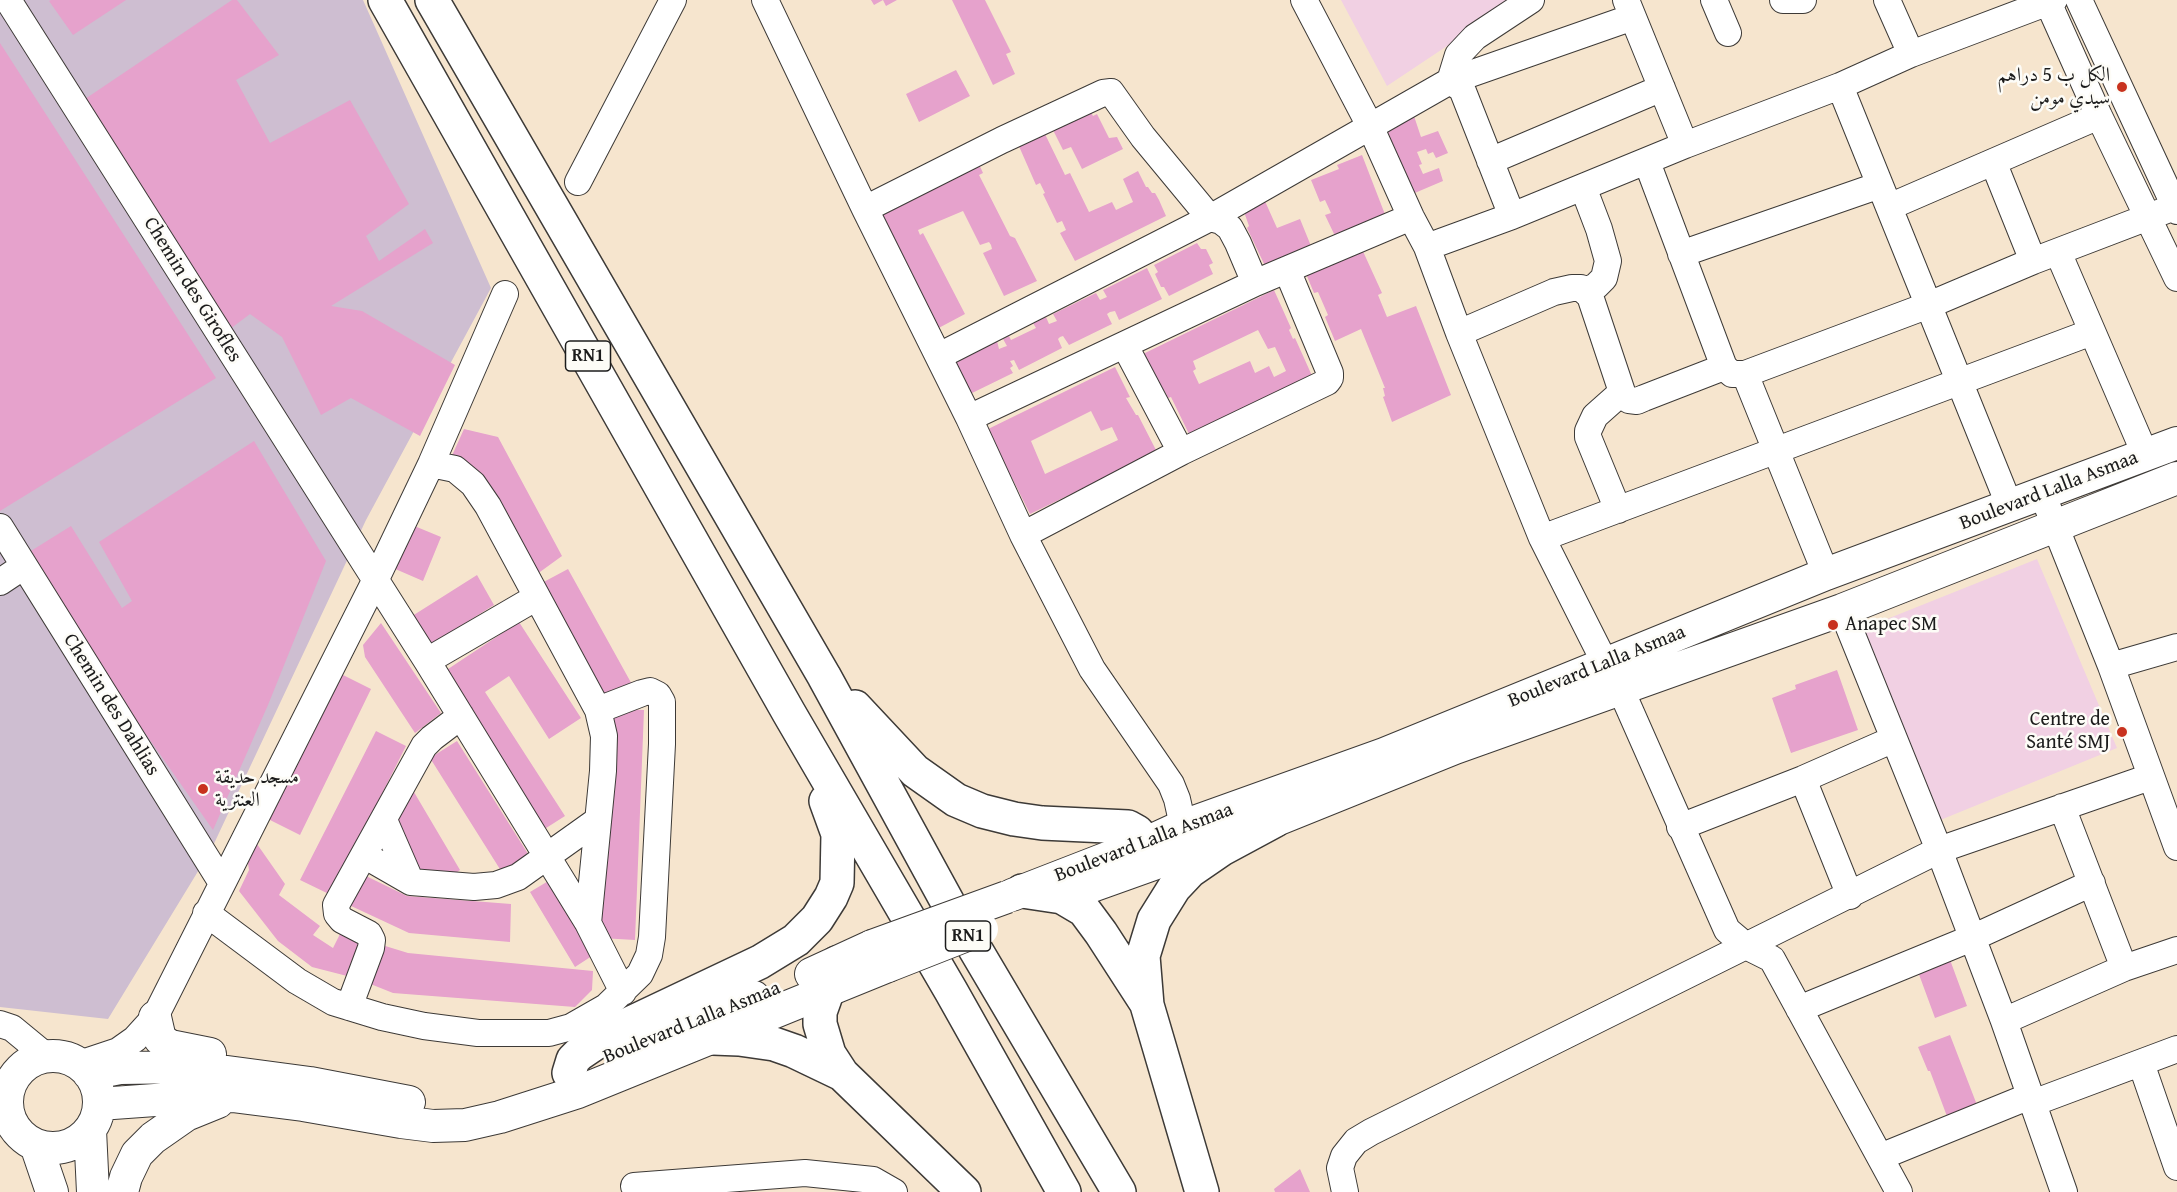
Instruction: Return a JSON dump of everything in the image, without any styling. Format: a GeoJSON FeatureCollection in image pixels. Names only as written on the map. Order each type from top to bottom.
{"type":"FeatureCollection","features":[{"type":"Feature","properties":{"kind":"highway","name":"RN1"},"geometry":{"type":"LineString","coordinates":[[385,0],[789,713],[945,980],[1064,1192]]}},
{"type":"Feature","properties":{"kind":"highway","name":"RN1"},"geometry":{"type":"LineString","coordinates":[[432,0],[824,676],[948,903],[1119,1192]]}},
{"type":"Feature","properties":{"kind":"highway"},"geometry":{"type":"LineString","coordinates":[[824,676],[915,771],[956,800],[982,811],[1014,819],[1041,823],[1128,827],[1137,832],[1151,854]]}},
{"type":"Feature","properties":{"kind":"highway"},"geometry":{"type":"LineString","coordinates":[[569,1073],[573,1060],[579,1054],[610,1033],[760,962],[796,940],[817,919],[831,897],[837,883],[838,834],[789,713]]}},
{"type":"Feature","properties":{"kind":"highway"},"geometry":{"type":"LineString","coordinates":[[1202,1192],[1147,1005],[1143,956],[1154,920],[1169,895],[1190,871],[1222,849],[1274,820]]}},
{"type":"Feature","properties":{"kind":"highway"},"geometry":{"type":"LineString","coordinates":[[1015,901],[1062,897],[1076,904],[1090,916],[1147,1005]]}},
{"type":"Feature","properties":{"kind":"highway"},"geometry":{"type":"LineString","coordinates":[[832,977],[820,1012],[820,1024],[829,1054],[842,1074],[964,1192]]}},
{"type":"Feature","properties":{"kind":"highway"},"geometry":{"type":"LineString","coordinates":[[713,1038],[774,1044],[842,1074]]}},
{"type":"Feature","properties":{"kind":"main road","name":"Boulevard Lalla Asmaa"},"geometry":{"type":"LineString","coordinates":[[1062,897],[1151,854],[1183,826],[1384,754],[1826,574],[2177,443]]}},
{"type":"Feature","properties":{"kind":"main road","name":"Boulevard Lalla Asmaa"},"geometry":{"type":"LineString","coordinates":[[94,1117],[183,1098],[232,1096],[433,1126],[465,1125],[500,1117],[578,1092],[713,1038],[832,977],[1015,901],[1151,854],[1274,820],[1455,748],[1842,610],[2177,478]]}},
{"type":"Feature","properties":{"kind":"main road","name":"Boulevard Lalla Asmaa"},"geometry":{"type":"LineString","coordinates":[[84,1069],[190,1067],[310,1083],[420,1104],[451,1107],[480,1104],[523,1092],[832,977]]}},
{"type":"Feature","properties":{"kind":"main road"},"geometry":{"type":"LineString","coordinates":[[155,1017],[160,1039],[170,1046],[279,1065],[295,1072],[310,1083]]}},
{"type":"Feature","properties":{"kind":"main road"},"geometry":{"type":"LineString","coordinates":[[0,1051],[39,1058],[63,1057],[84,1069],[97,1088],[94,1117],[93,1192]]}},
{"type":"Feature","properties":{"kind":"main road"},"geometry":{"type":"LineString","coordinates":[[39,1058],[20,1069],[11,1081],[3,1108],[22,1137],[36,1145],[50,1149],[65,1147],[79,1140],[94,1117]]}},
{"type":"Feature","properties":{"kind":"main road"},"geometry":{"type":"LineString","coordinates":[[122,1192],[137,1154],[153,1138],[186,1115],[232,1096]]}},
{"type":"Feature","properties":{"kind":"main road"},"geometry":{"type":"LineString","coordinates":[[36,1145],[52,1192]]}},
{"type":"Feature","properties":{"kind":"street","name":"Chemin des Girofles"},"geometry":{"type":"LineString","coordinates":[[8,0],[427,661],[588,923],[623,992]]}},
{"type":"Feature","properties":{"kind":"street"},"geometry":{"type":"LineString","coordinates":[[578,182],[673,0]]}},
{"type":"Feature","properties":{"kind":"street"},"geometry":{"type":"LineString","coordinates":[[765,0],[969,418],[1023,535],[1092,669],[1171,784],[1183,826]]}},
{"type":"Feature","properties":{"kind":"street"},"geometry":{"type":"LineString","coordinates":[[1304,0],[1370,126],[1427,247],[1542,538],[1621,690],[1727,930],[1746,946],[1772,959],[1899,1192]]}},
{"type":"Feature","properties":{"kind":"street"},"geometry":{"type":"LineString","coordinates":[[1450,81],[1458,55],[1475,38],[1531,0]]}},
{"type":"Feature","properties":{"kind":"street"},"geometry":{"type":"LineString","coordinates":[[1714,0],[1728,33]]}},
{"type":"Feature","properties":{"kind":"street"},"geometry":{"type":"LineString","coordinates":[[1783,0],[1803,0]]}},
{"type":"Feature","properties":{"kind":"street"},"geometry":{"type":"LineString","coordinates":[[1887,0],[1911,54]]}},
{"type":"Feature","properties":{"kind":"street"},"geometry":{"type":"LineString","coordinates":[[1427,247],[1512,216],[1686,145],[1840,86],[1911,54],[2049,1],[2099,116],[2177,278]]}},
{"type":"Feature","properties":{"kind":"street"},"geometry":{"type":"LineString","coordinates":[[1460,333],[1554,292],[1581,288],[1590,296],[1624,397],[1636,401],[1929,305],[2033,261],[2176,208],[2087,2]]}},
{"type":"Feature","properties":{"kind":"street"},"geometry":{"type":"LineString","coordinates":[[939,357],[1210,218],[1450,81],[1629,8],[1686,145]]}},
{"type":"Feature","properties":{"kind":"street"},"geometry":{"type":"LineString","coordinates":[[1450,81],[1462,89],[1512,216]]}},
{"type":"Feature","properties":{"kind":"street"},"geometry":{"type":"LineString","coordinates":[[1840,86],[2010,507]]}},
{"type":"Feature","properties":{"kind":"street"},"geometry":{"type":"LineString","coordinates":[[1490,161],[1662,88]]}},
{"type":"Feature","properties":{"kind":"street"},"geometry":{"type":"LineString","coordinates":[[865,209],[1002,140],[1112,92],[1143,137],[1210,218],[1221,221],[1230,228],[1256,283]]}},
{"type":"Feature","properties":{"kind":"street"},"geometry":{"type":"LineString","coordinates":[[1681,254],[1994,164],[2099,116]]}},
{"type":"Feature","properties":{"kind":"street"},"geometry":{"type":"LineString","coordinates":[[1647,162],[1681,254],[1735,370],[1777,451],[1826,574]]}},
{"type":"Feature","properties":{"kind":"street"},"geometry":{"type":"LineString","coordinates":[[1994,164],[2033,261]]}},
{"type":"Feature","properties":{"kind":"street"},"geometry":{"type":"LineString","coordinates":[[1583,187],[1608,261],[1604,278],[1596,286],[1586,291]]}},
{"type":"Feature","properties":{"kind":"street"},"geometry":{"type":"LineString","coordinates":[[969,418],[1256,283],[1411,217]]}},
{"type":"Feature","properties":{"kind":"street"},"geometry":{"type":"LineString","coordinates":[[2058,252],[2145,454]]}},
{"type":"Feature","properties":{"kind":"street"},"geometry":{"type":"LineString","coordinates":[[1023,535],[1181,452],[1317,387],[1330,378],[1287,270]]}},
{"type":"Feature","properties":{"kind":"street"},"geometry":{"type":"LineString","coordinates":[[84,1069],[135,1039],[155,1017],[376,579],[431,464],[505,294]]}},
{"type":"Feature","properties":{"kind":"street"},"geometry":{"type":"LineString","coordinates":[[1542,538],[2092,332]]}},
{"type":"Feature","properties":{"kind":"street"},"geometry":{"type":"LineString","coordinates":[[1125,346],[1181,452]]}},
{"type":"Feature","properties":{"kind":"street"},"geometry":{"type":"LineString","coordinates":[[1618,510],[1588,437],[1588,430],[1595,416],[1622,392]]}},
{"type":"Feature","properties":{"kind":"street"},"geometry":{"type":"LineString","coordinates":[[431,464],[455,469],[473,484],[488,506],[598,710],[604,736],[603,771],[588,923]]}},
{"type":"Feature","properties":{"kind":"street"},"geometry":{"type":"LineString","coordinates":[[2042,493],[2111,666],[2177,847]]}},
{"type":"Feature","properties":{"kind":"street","name":"Chemin des Dahlias"},"geometry":{"type":"LineString","coordinates":[[0,528],[222,883]]}},
{"type":"Feature","properties":{"kind":"street"},"geometry":{"type":"LineString","coordinates":[[0,582],[24,566]]}},
{"type":"Feature","properties":{"kind":"street"},"geometry":{"type":"LineString","coordinates":[[427,661],[537,597]]}},
{"type":"Feature","properties":{"kind":"street"},"geometry":{"type":"LineString","coordinates":[[1842,610],[1939,850],[2004,1021],[2064,1192]]}},
{"type":"Feature","properties":{"kind":"street"},"geometry":{"type":"LineString","coordinates":[[2111,666],[2177,647]]}},
{"type":"Feature","properties":{"kind":"street"},"geometry":{"type":"LineString","coordinates":[[206,913],[297,981],[333,1002],[349,1007],[382,1017],[457,1030],[517,1034],[549,1033],[571,1027],[606,1007],[623,992],[640,974],[650,955],[662,744],[662,702],[658,695],[650,692],[642,693],[598,710]]}},
{"type":"Feature","properties":{"kind":"street"},"geometry":{"type":"LineString","coordinates":[[349,1007],[372,940],[369,934],[342,920],[337,914],[336,905],[424,746],[461,717]]}},
{"type":"Feature","properties":{"kind":"street"},"geometry":{"type":"LineString","coordinates":[[1680,827],[1803,779],[1894,739]]}},
{"type":"Feature","properties":{"kind":"street"},"geometry":{"type":"LineString","coordinates":[[1346,1192],[1340,1168],[1344,1156],[1356,1141],[1939,850],[2150,777]]}},
{"type":"Feature","properties":{"kind":"street"},"geometry":{"type":"LineString","coordinates":[[1803,779],[1850,896]]}},
{"type":"Feature","properties":{"kind":"street"},"geometry":{"type":"LineString","coordinates":[[2062,807],[2124,968]]}},
{"type":"Feature","properties":{"kind":"street"},"geometry":{"type":"LineString","coordinates":[[384,820],[411,882]]}},
{"type":"Feature","properties":{"kind":"street"},"geometry":{"type":"LineString","coordinates":[[364,855],[411,882],[474,887],[496,885],[518,877],[598,820]]}},
{"type":"Feature","properties":{"kind":"street"},"geometry":{"type":"LineString","coordinates":[[1799,1009],[1972,938],[2092,883]]}},
{"type":"Feature","properties":{"kind":"street"},"geometry":{"type":"LineString","coordinates":[[2004,1021],[2124,968],[2177,950]]}},
{"type":"Feature","properties":{"kind":"street"},"geometry":{"type":"LineString","coordinates":[[0,1024],[12,1028],[39,1058]]}},
{"type":"Feature","properties":{"kind":"street"},"geometry":{"type":"LineString","coordinates":[[1880,1157],[2031,1100],[2177,1049]]}},
{"type":"Feature","properties":{"kind":"street"},"geometry":{"type":"LineString","coordinates":[[2141,1063],[2177,1167]]}},
{"type":"Feature","properties":{"kind":"street"},"geometry":{"type":"LineString","coordinates":[[634,1186],[805,1173],[873,1180],[894,1192]]}},
{"type":"Feature","properties":{"kind":"shaded area"},"geometry":{"type":"Polygon","coordinates":[[[0,0],[363,0],[491,288],[366,520],[211,850],[108,1019],[0,1007],[0,0]]]}},
{"type":"Feature","properties":{"kind":"shaded area"},"geometry":{"type":"Polygon","coordinates":[[[1341,0],[1516,0],[1387,86],[1341,0]]]}},
{"type":"Feature","properties":{"kind":"shaded area"},"geometry":{"type":"Polygon","coordinates":[[[2037,559],[2117,748],[1933,823],[1857,631],[2037,559]]]}},
{"type":"Feature","properties":{"kind":"building"},"geometry":{"type":"Polygon","coordinates":[[[126,0],[73,35],[49,1],[126,0]]]}},
{"type":"Feature","properties":{"kind":"building"},"geometry":{"type":"Polygon","coordinates":[[[232,0],[237,0],[279,55],[236,80],[270,143],[350,100],[409,204],[366,236],[379,261],[425,229],[433,243],[331,306],[362,311],[455,365],[420,436],[351,398],[321,415],[282,337],[250,314],[230,329],[85,99],[232,0]]]}},
{"type":"Feature","properties":{"kind":"building"},"geometry":{"type":"Polygon","coordinates":[[[871,0],[883,0],[874,5],[871,0]]]}},
{"type":"Feature","properties":{"kind":"building"},"geometry":{"type":"Polygon","coordinates":[[[883,0],[897,0],[886,6],[883,0]]]}},
{"type":"Feature","properties":{"kind":"building"},"geometry":{"type":"Polygon","coordinates":[[[952,0],[985,0],[1011,52],[1006,54],[1015,74],[993,85],[952,0]]]}},
{"type":"Feature","properties":{"kind":"building"},"geometry":{"type":"Polygon","coordinates":[[[0,43],[216,378],[0,511],[0,43]]]}},
{"type":"Feature","properties":{"kind":"building"},"geometry":{"type":"Polygon","coordinates":[[[956,70],[970,96],[919,122],[906,94],[956,70]]]}},
{"type":"Feature","properties":{"kind":"building"},"geometry":{"type":"Polygon","coordinates":[[[1088,107],[1093,116],[1097,114],[1109,138],[1117,137],[1123,149],[1082,169],[1071,147],[1063,150],[1053,130],[1057,129],[1055,124],[1088,107]]]}},
{"type":"Feature","properties":{"kind":"building"},"geometry":{"type":"Polygon","coordinates":[[[1413,113],[1421,137],[1438,131],[1448,153],[1436,158],[1433,152],[1428,154],[1426,149],[1417,152],[1423,174],[1439,168],[1443,181],[1410,195],[1386,126],[1413,113]]]}},
{"type":"Feature","properties":{"kind":"building"},"geometry":{"type":"Polygon","coordinates":[[[1044,132],[1065,175],[1070,173],[1089,212],[1112,202],[1116,210],[1133,202],[1123,179],[1138,171],[1146,187],[1155,193],[1166,216],[1075,261],[1060,233],[1066,230],[1062,221],[1057,223],[1043,194],[1045,193],[1040,183],[1036,185],[1018,144],[1044,132]]]}},
{"type":"Feature","properties":{"kind":"building"},"geometry":{"type":"Polygon","coordinates":[[[1362,155],[1386,217],[1335,236],[1325,215],[1331,213],[1325,200],[1320,202],[1311,180],[1339,169],[1337,165],[1362,155]]]}},
{"type":"Feature","properties":{"kind":"building"},"geometry":{"type":"Polygon","coordinates":[[[978,162],[983,173],[979,175],[1010,236],[1015,238],[1037,281],[1004,296],[983,253],[992,249],[991,245],[989,242],[980,245],[963,211],[918,230],[920,235],[923,233],[965,314],[933,331],[874,213],[978,162]]]}},
{"type":"Feature","properties":{"kind":"building"},"geometry":{"type":"Polygon","coordinates":[[[1264,199],[1277,228],[1300,219],[1311,246],[1288,254],[1289,257],[1266,268],[1247,228],[1249,226],[1243,209],[1264,199]]]}},
{"type":"Feature","properties":{"kind":"building"},"geometry":{"type":"Polygon","coordinates":[[[1197,243],[1201,249],[1206,249],[1213,263],[1209,265],[1213,274],[1169,296],[1164,287],[1161,287],[1154,265],[1197,243]]]}},
{"type":"Feature","properties":{"kind":"building"},"geometry":{"type":"Polygon","coordinates":[[[1361,247],[1382,293],[1378,295],[1387,317],[1416,306],[1451,395],[1392,422],[1383,397],[1385,396],[1383,388],[1385,388],[1361,329],[1335,341],[1325,317],[1328,315],[1318,292],[1314,293],[1304,269],[1361,247]]]}},
{"type":"Feature","properties":{"kind":"building"},"geometry":{"type":"Polygon","coordinates":[[[1147,268],[1162,299],[1119,320],[1115,311],[1110,312],[1107,314],[1112,324],[1069,345],[1063,336],[1060,337],[1058,339],[1062,348],[1019,370],[1014,360],[1010,361],[1013,373],[968,395],[952,364],[997,341],[999,349],[1007,346],[1003,339],[1009,336],[1011,340],[1036,328],[1033,323],[1046,317],[1049,324],[1057,321],[1053,314],[1096,293],[1100,300],[1107,297],[1103,290],[1147,268]]]}},
{"type":"Feature","properties":{"kind":"building"},"geometry":{"type":"Polygon","coordinates":[[[1274,290],[1291,328],[1289,330],[1313,378],[1190,436],[1171,397],[1168,398],[1164,390],[1161,391],[1143,354],[1274,290]],[[1258,330],[1193,361],[1196,369],[1193,371],[1199,384],[1250,361],[1255,373],[1269,366],[1274,377],[1286,371],[1275,347],[1268,349],[1258,330]]]}},
{"type":"Feature","properties":{"kind":"building"},"geometry":{"type":"Polygon","coordinates":[[[1115,367],[1130,397],[1126,398],[1138,415],[1157,452],[1030,514],[1011,476],[1009,477],[982,432],[1115,367]],[[1091,411],[1031,441],[1045,474],[1118,440],[1112,427],[1101,431],[1091,411]]]}},
{"type":"Feature","properties":{"kind":"building"},"geometry":{"type":"Polygon","coordinates":[[[464,429],[498,437],[562,556],[533,577],[450,460],[464,429]]]}},
{"type":"Feature","properties":{"kind":"building"},"geometry":{"type":"Polygon","coordinates":[[[254,441],[326,561],[268,705],[213,830],[77,636],[26,554],[71,526],[122,608],[132,601],[99,542],[254,441]]]}},
{"type":"Feature","properties":{"kind":"building"},"geometry":{"type":"Polygon","coordinates":[[[412,525],[441,537],[423,581],[393,568],[412,525]]]}},
{"type":"Feature","properties":{"kind":"building"},"geometry":{"type":"Polygon","coordinates":[[[568,569],[634,688],[604,705],[538,585],[568,569]]]}},
{"type":"Feature","properties":{"kind":"building"},"geometry":{"type":"Polygon","coordinates":[[[477,575],[494,605],[427,647],[409,618],[477,575]]]}},
{"type":"Feature","properties":{"kind":"building"},"geometry":{"type":"Polygon","coordinates":[[[519,622],[581,718],[549,739],[509,676],[485,692],[565,816],[543,830],[442,673],[519,622]]]}},
{"type":"Feature","properties":{"kind":"building"},"geometry":{"type":"Polygon","coordinates":[[[381,623],[441,713],[415,733],[365,657],[363,645],[381,623]]]}},
{"type":"Feature","properties":{"kind":"building"},"geometry":{"type":"Polygon","coordinates":[[[1837,670],[1858,730],[1791,753],[1772,698],[1796,689],[1795,685],[1837,670]]]}},
{"type":"Feature","properties":{"kind":"building"},"geometry":{"type":"Polygon","coordinates":[[[339,673],[371,689],[300,835],[268,819],[339,673]]]}},
{"type":"Feature","properties":{"kind":"building"},"geometry":{"type":"Polygon","coordinates":[[[610,709],[644,710],[635,940],[601,938],[610,709]]]}},
{"type":"Feature","properties":{"kind":"building"},"geometry":{"type":"Polygon","coordinates":[[[376,731],[406,746],[331,895],[300,880],[376,731]]]}},
{"type":"Feature","properties":{"kind":"building"},"geometry":{"type":"Polygon","coordinates":[[[457,741],[530,857],[503,874],[430,758],[457,741]]]}},
{"type":"Feature","properties":{"kind":"building"},"geometry":{"type":"Polygon","coordinates":[[[411,787],[460,870],[442,883],[423,880],[389,828],[411,787]]]}},
{"type":"Feature","properties":{"kind":"building"},"geometry":{"type":"Polygon","coordinates":[[[257,844],[285,884],[279,895],[320,926],[313,935],[333,948],[342,930],[364,944],[351,977],[312,967],[278,941],[239,891],[249,870],[247,857],[257,844]]]}},
{"type":"Feature","properties":{"kind":"building"},"geometry":{"type":"Polygon","coordinates":[[[366,876],[407,896],[511,904],[510,942],[409,933],[349,905],[366,876]]]}},
{"type":"Feature","properties":{"kind":"building"},"geometry":{"type":"Polygon","coordinates":[[[550,880],[595,954],[575,967],[530,892],[550,880]]]}},
{"type":"Feature","properties":{"kind":"building"},"geometry":{"type":"Polygon","coordinates":[[[382,945],[408,953],[593,971],[592,990],[575,1007],[393,993],[368,983],[382,945]]]}},
{"type":"Feature","properties":{"kind":"building"},"geometry":{"type":"Polygon","coordinates":[[[1949,957],[1967,1006],[1935,1018],[1917,969],[1949,957]]]}},
{"type":"Feature","properties":{"kind":"building"},"geometry":{"type":"Polygon","coordinates":[[[1950,1035],[1977,1105],[1948,1119],[1930,1071],[1918,1047],[1950,1035]]]}},
{"type":"Feature","properties":{"kind":"building"},"geometry":{"type":"Polygon","coordinates":[[[1300,1169],[1310,1192],[1275,1192],[1274,1189],[1300,1169]]]}},
{"type":"Feature","properties":{"kind":"place","name":"الكل ب 5 دراهم سيدي مومن"},"geometry":{"type":"Point","coordinates":[2122,87]}},
{"type":"Feature","properties":{"kind":"place","name":"Anapec SM"},"geometry":{"type":"Point","coordinates":[1833,625]}},
{"type":"Feature","properties":{"kind":"place","name":"Centre de Santé SMJ"},"geometry":{"type":"Point","coordinates":[2122,732]}},
{"type":"Feature","properties":{"kind":"place","name":"مسجد حديقة العنترية"},"geometry":{"type":"Point","coordinates":[203,789]}}]}
